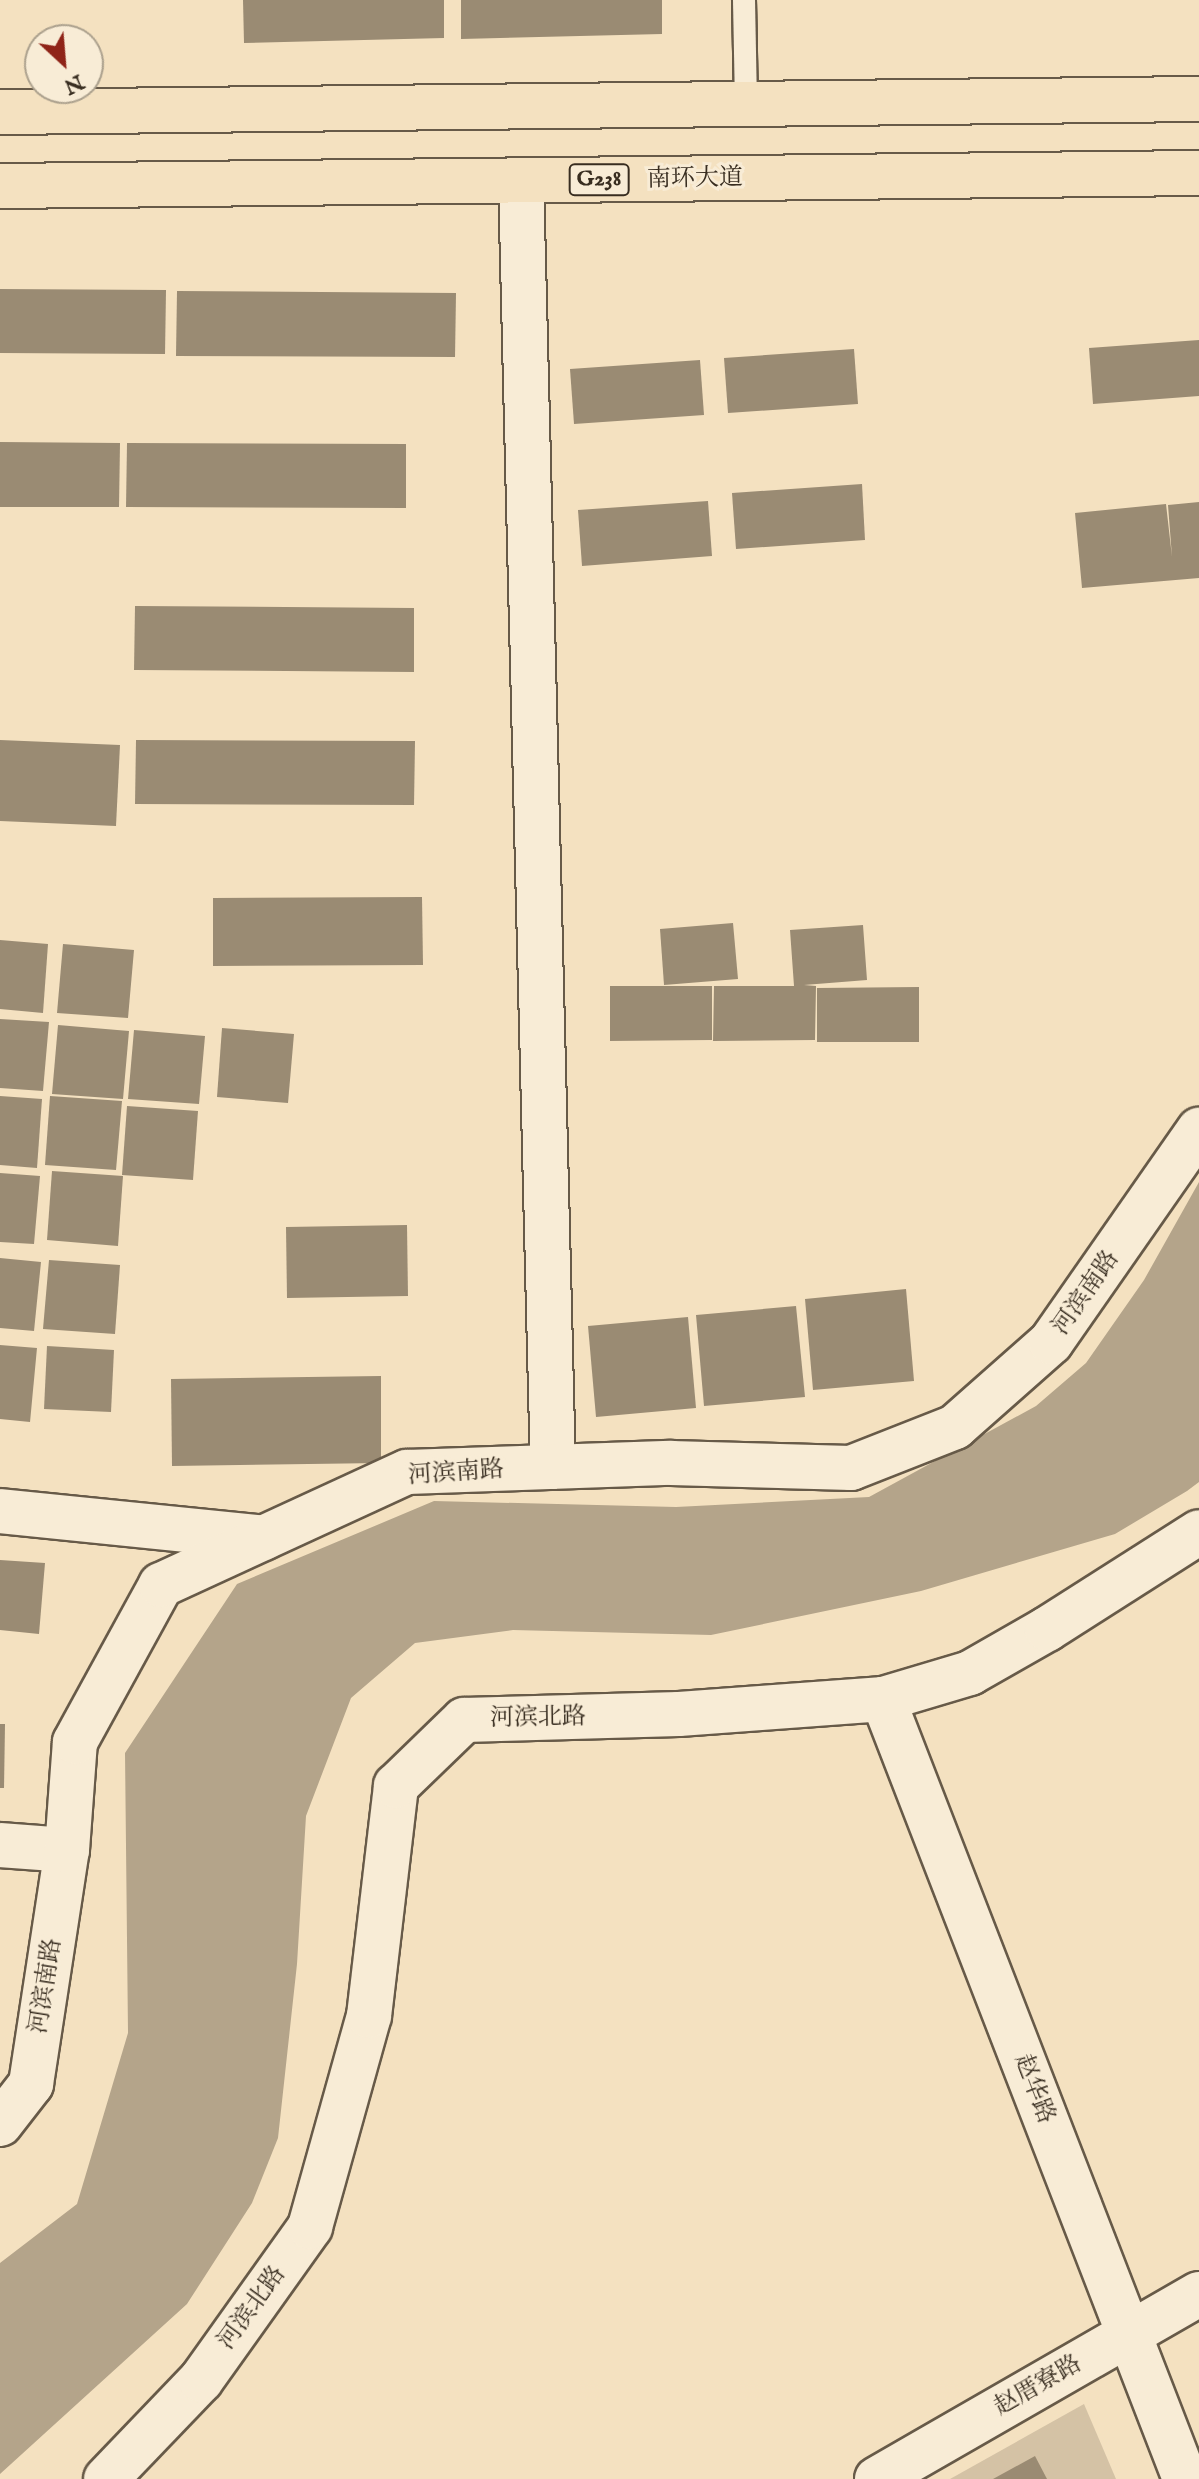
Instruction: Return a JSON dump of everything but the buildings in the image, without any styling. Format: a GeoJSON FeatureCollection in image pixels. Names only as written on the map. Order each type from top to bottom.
{"type":"FeatureCollection","features":[{"type":"Feature","properties":{"kind":"highway"},"geometry":{"type":"LineString","coordinates":[[0,112],[1199,99]]}},
{"type":"Feature","properties":{"kind":"highway","name":"南环大道"},"geometry":{"type":"LineString","coordinates":[[0,186],[1199,173]]}},
{"type":"Feature","properties":{"kind":"street"},"geometry":{"type":"LineString","coordinates":[[521,180],[553,1467]]}},
{"type":"Feature","properties":{"kind":"street","name":"河滨南路"},"geometry":{"type":"LineString","coordinates":[[0,2124],[16,2084],[67,1850],[75,1742],[161,1585],[407,1472],[671,1463],[851,1468],[955,1427],[1051,1342],[1199,1130]]}},
{"type":"Feature","properties":{"kind":"street"},"geometry":{"type":"LineString","coordinates":[[0,1511],[264,1538]]}},
{"type":"Feature","properties":{"kind":"street","name":"河滨北路"},"geometry":{"type":"LineString","coordinates":[[106,2479],[201,2380],[310,2227],[369,2016],[396,1786],[464,1720],[679,1714],[883,1699],[970,1673],[1047,1629],[1199,1532]]}},
{"type":"Feature","properties":{"kind":"street","name":"赵华路"},"geometry":{"type":"LineString","coordinates":[[883,1699],[1185,2479]]}},
{"type":"Feature","properties":{"kind":"street"},"geometry":{"type":"LineString","coordinates":[[0,1845],[67,1850]]}},
{"type":"Feature","properties":{"kind":"street","name":"赵厝寮路"},"geometry":{"type":"LineString","coordinates":[[877,2479],[1199,2294]]}},
{"type":"Feature","properties":{"kind":"lane"},"geometry":{"type":"LineString","coordinates":[[744,0],[746,104]]}},
{"type":"Feature","properties":{"kind":"shaded area"},"geometry":{"type":"Polygon","coordinates":[[[1199,1182],[1199,1482],[1187,1491],[1115,1534],[921,1591],[711,1635],[513,1630],[415,1643],[351,1698],[306,1816],[297,1964],[278,2138],[252,2203],[187,2304],[0,2474],[0,2263],[77,2204],[128,2033],[125,1753],[237,1584],[434,1501],[676,1507],[869,1497],[1036,1406],[1086,1363],[1144,1280],[1199,1182]]]}},
{"type":"Feature","properties":{"kind":"shaded area"},"geometry":{"type":"Polygon","coordinates":[[[1084,2404],[1116,2479],[950,2479],[1084,2404]]]}}]}
